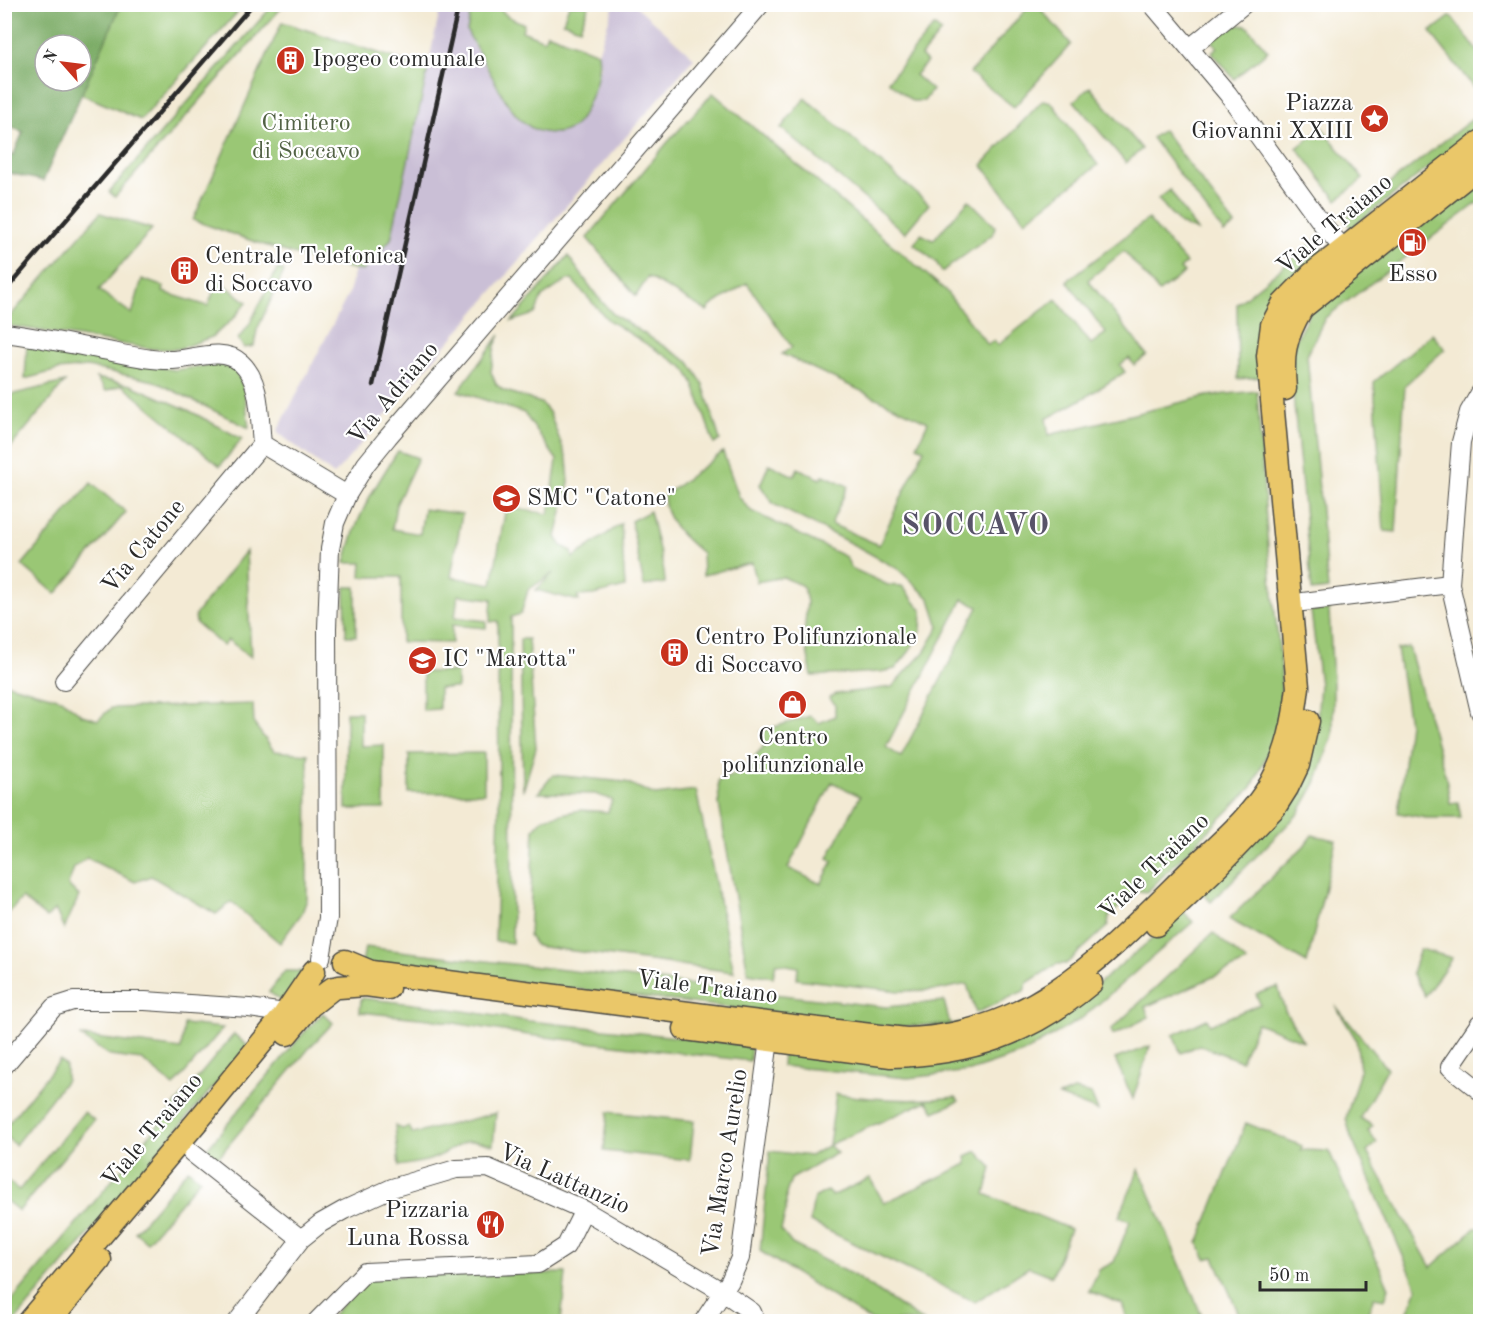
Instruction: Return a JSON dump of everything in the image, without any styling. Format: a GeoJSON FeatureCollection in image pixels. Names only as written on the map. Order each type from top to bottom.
{"type":"FeatureCollection","features":[{"type":"Feature","properties":{"kind":"main road","name":"Viale Traiano"},"geometry":{"type":"LineString","coordinates":[[1350,256],[1480,142]]}},
{"type":"Feature","properties":{"kind":"main road","name":"Viale Traiano"},"geometry":{"type":"LineString","coordinates":[[49,1322],[185,1147],[285,1013],[330,962],[371,972],[770,1032],[891,1056],[922,1055],[972,1047],[1027,1027],[1067,1004],[1182,902],[1275,807],[1298,765],[1313,691],[1297,602],[1273,427],[1268,356],[1272,326],[1283,304],[1312,274],[1350,256],[1480,166]]}},
{"type":"Feature","properties":{"kind":"main road"},"geometry":{"type":"LineString","coordinates":[[330,962],[315,977],[322,986],[336,987]]}},
{"type":"Feature","properties":{"kind":"main road","name":"Viale Traiano"},"geometry":{"type":"LineString","coordinates":[[28,1322],[310,1006],[336,987],[366,985],[770,1032]]}},
{"type":"Feature","properties":{"kind":"street","name":"Via Adriano"},"geometry":{"type":"LineString","coordinates":[[330,962],[327,617],[330,549],[335,523],[347,495],[366,464],[418,402],[761,4]]}},
{"type":"Feature","properties":{"kind":"street"},"geometry":{"type":"LineString","coordinates":[[1152,4],[1228,93],[1323,225],[1350,256]]}},
{"type":"Feature","properties":{"kind":"street"},"geometry":{"type":"LineString","coordinates":[[1190,48],[1244,4]]}},
{"type":"Feature","properties":{"kind":"street"},"geometry":{"type":"LineString","coordinates":[[4,333],[154,360],[181,360],[224,354],[233,356],[254,378],[262,444],[347,495]]}},
{"type":"Feature","properties":{"kind":"street"},"geometry":{"type":"LineString","coordinates":[[1480,393],[1469,412],[1461,442],[1455,495],[1450,584],[1480,712]]}},
{"type":"Feature","properties":{"kind":"street","name":"Via Catone"},"geometry":{"type":"LineString","coordinates":[[64,681],[262,444]]}},
{"type":"Feature","properties":{"kind":"street"},"geometry":{"type":"LineString","coordinates":[[1297,602],[1450,584]]}},
{"type":"Feature","properties":{"kind":"street"},"geometry":{"type":"LineString","coordinates":[[4,1066],[54,1007],[73,1001],[145,1000],[285,1013]]}},
{"type":"Feature","properties":{"kind":"street"},"geometry":{"type":"LineString","coordinates":[[1480,1023],[1450,1067],[1480,1091]]}},
{"type":"Feature","properties":{"kind":"street","name":"Via Marco Aurelio"},"geometry":{"type":"LineString","coordinates":[[703,1322],[730,1281],[740,1258],[770,1032]]}},
{"type":"Feature","properties":{"kind":"street"},"geometry":{"type":"LineString","coordinates":[[185,1147],[301,1239]]}},
{"type":"Feature","properties":{"kind":"street","name":"Via Lattanzio"},"geometry":{"type":"LineString","coordinates":[[245,1318],[301,1239],[321,1223],[392,1188],[456,1169],[488,1168],[584,1210],[723,1292],[752,1312],[756,1322]]}},
{"type":"Feature","properties":{"kind":"street"},"geometry":{"type":"LineString","coordinates":[[316,1322],[365,1272],[538,1264],[566,1246],[584,1210]]}},
{"type":"Feature","properties":{"kind":"shaded area"},"geometry":{"type":"Polygon","coordinates":[[[441,5],[472,5],[467,31],[474,46],[502,95],[526,124],[538,131],[548,133],[600,68],[598,53],[614,5],[635,5],[694,58],[334,475],[277,432],[349,293],[355,269],[364,270],[391,239],[441,5]]]}},
{"type":"Feature","properties":{"kind":"green space"},"geometry":{"type":"Polygon","coordinates":[[[5,4],[121,5],[93,68],[93,33],[33,33],[33,93],[82,93],[43,181],[5,172],[5,152],[13,156],[23,132],[5,124],[5,4]]]}},
{"type":"Feature","properties":{"kind":"green space"},"geometry":{"type":"Polygon","coordinates":[[[121,4],[244,4],[141,120],[81,94],[93,93],[93,67],[121,4]]]}},
{"type":"Feature","properties":{"kind":"green space"},"geometry":{"type":"Polygon","coordinates":[[[273,5],[284,5],[115,197],[109,192],[273,5]]]}},
{"type":"Feature","properties":{"kind":"green space"},"geometry":{"type":"Polygon","coordinates":[[[472,5],[497,5],[507,16],[524,24],[522,31],[544,40],[547,33],[598,53],[595,84],[583,114],[575,125],[560,132],[542,132],[532,128],[514,113],[467,31],[472,5]]]}},
{"type":"Feature","properties":{"kind":"green space"},"geometry":{"type":"Polygon","coordinates":[[[569,5],[589,5],[580,28],[563,22],[569,5]]]}},
{"type":"Feature","properties":{"kind":"green space"},"geometry":{"type":"Polygon","coordinates":[[[1030,5],[1037,5],[1071,44],[1014,107],[970,73],[1030,5]]]}},
{"type":"Feature","properties":{"kind":"green space"},"geometry":{"type":"Polygon","coordinates":[[[1451,16],[1480,54],[1479,94],[1430,32],[1451,16]]]}},
{"type":"Feature","properties":{"kind":"green space","name":"Cimitero di Soccavo"},"geometry":{"type":"Polygon","coordinates":[[[282,22],[428,69],[391,239],[363,271],[298,256],[193,220],[282,22]]]}},
{"type":"Feature","properties":{"kind":"green space"},"geometry":{"type":"Polygon","coordinates":[[[1246,25],[1268,51],[1234,79],[1212,52],[1217,47],[1211,39],[1226,26],[1246,25]]]}},
{"type":"Feature","properties":{"kind":"green space"},"geometry":{"type":"Polygon","coordinates":[[[934,26],[941,32],[921,56],[927,62],[915,75],[932,90],[924,101],[912,101],[888,81],[934,26]]]}},
{"type":"Feature","properties":{"kind":"green space"},"geometry":{"type":"Polygon","coordinates":[[[1090,87],[1142,149],[1126,163],[1074,101],[1090,87]]]}},
{"type":"Feature","properties":{"kind":"green space"},"geometry":{"type":"Polygon","coordinates":[[[713,93],[945,290],[988,345],[994,340],[998,345],[1056,299],[1091,344],[1106,333],[1067,281],[1148,219],[1186,263],[1180,269],[1184,273],[1159,292],[1124,251],[1088,280],[1147,355],[1134,365],[1129,358],[1120,365],[1125,372],[1046,419],[1049,435],[1207,396],[1257,391],[1268,548],[1281,667],[1281,707],[1274,739],[1252,787],[1147,892],[1137,891],[1109,916],[1108,926],[1066,964],[1057,964],[1027,983],[1024,991],[976,1013],[967,984],[938,990],[899,991],[797,979],[798,967],[776,963],[773,977],[748,973],[719,804],[718,781],[741,772],[764,746],[761,731],[810,716],[819,723],[835,716],[835,704],[829,698],[836,694],[892,687],[925,651],[939,627],[930,599],[898,569],[773,504],[760,485],[769,464],[794,476],[798,468],[820,479],[824,475],[848,486],[831,524],[879,545],[924,449],[917,446],[928,422],[782,354],[792,347],[747,283],[711,306],[707,311],[648,277],[636,296],[587,238],[667,143],[713,93]],[[963,599],[886,747],[901,757],[978,607],[963,599]],[[832,782],[788,868],[821,884],[833,861],[828,858],[860,796],[832,782]]]}},
{"type":"Feature","properties":{"kind":"green space"},"geometry":{"type":"Polygon","coordinates":[[[805,98],[929,204],[905,233],[781,128],[805,98]]]}},
{"type":"Feature","properties":{"kind":"green space"},"geometry":{"type":"Polygon","coordinates":[[[1043,100],[1051,102],[1098,165],[1025,221],[982,165],[1043,100]]]}},
{"type":"Feature","properties":{"kind":"green space"},"geometry":{"type":"Polygon","coordinates":[[[1480,113],[1480,127],[1351,228],[1344,219],[1480,113]]]}},
{"type":"Feature","properties":{"kind":"green space"},"geometry":{"type":"Polygon","coordinates":[[[1322,128],[1363,179],[1337,200],[1297,148],[1322,128]]]}},
{"type":"Feature","properties":{"kind":"green space"},"geometry":{"type":"Polygon","coordinates":[[[1163,130],[1235,225],[1224,233],[1152,138],[1163,130]]]}},
{"type":"Feature","properties":{"kind":"green space"},"geometry":{"type":"Polygon","coordinates":[[[1480,174],[1480,201],[1325,318],[1307,355],[1328,589],[1312,591],[1289,353],[1311,310],[1480,174]]]}},
{"type":"Feature","properties":{"kind":"green space"},"geometry":{"type":"Polygon","coordinates":[[[1170,190],[1197,231],[1180,224],[1158,199],[1170,190]]]}},
{"type":"Feature","properties":{"kind":"green space"},"geometry":{"type":"Polygon","coordinates":[[[969,200],[995,226],[993,234],[942,272],[936,262],[914,244],[921,234],[933,240],[969,200]]]}},
{"type":"Feature","properties":{"kind":"green space"},"geometry":{"type":"Polygon","coordinates":[[[100,213],[152,229],[99,290],[132,314],[142,279],[164,287],[163,292],[208,306],[218,280],[247,302],[234,318],[212,337],[178,349],[153,349],[5,325],[5,322],[100,213]]]}},
{"type":"Feature","properties":{"kind":"green space"},"geometry":{"type":"Polygon","coordinates":[[[1317,239],[1326,254],[1264,306],[1261,377],[1238,379],[1237,304],[1317,239]]]}},
{"type":"Feature","properties":{"kind":"green space"},"geometry":{"type":"Polygon","coordinates":[[[568,256],[613,314],[689,362],[703,384],[720,440],[714,444],[693,382],[682,366],[608,320],[572,280],[567,280],[542,297],[535,314],[512,321],[568,256]]]}},
{"type":"Feature","properties":{"kind":"green space"},"geometry":{"type":"Polygon","coordinates":[[[278,268],[284,271],[257,330],[254,346],[244,348],[238,339],[249,325],[278,268]]]}},
{"type":"Feature","properties":{"kind":"green space"},"geometry":{"type":"Polygon","coordinates":[[[1432,334],[1445,349],[1405,385],[1396,532],[1384,531],[1374,382],[1432,334]]]}},
{"type":"Feature","properties":{"kind":"green space"},"geometry":{"type":"Polygon","coordinates":[[[500,335],[495,346],[491,372],[496,384],[503,390],[541,403],[549,412],[567,459],[569,482],[556,537],[562,546],[572,551],[573,558],[621,524],[625,587],[594,595],[577,596],[579,601],[536,590],[553,573],[528,590],[521,614],[511,617],[512,943],[495,941],[499,809],[498,621],[490,622],[492,599],[458,595],[455,617],[486,621],[486,628],[452,625],[452,643],[401,642],[401,577],[361,577],[362,563],[345,563],[354,531],[366,504],[398,451],[418,458],[396,505],[392,529],[420,534],[424,509],[462,514],[451,577],[492,584],[506,507],[549,514],[557,460],[524,413],[458,391],[500,335]]]}},
{"type":"Feature","properties":{"kind":"green space"},"geometry":{"type":"Polygon","coordinates":[[[27,343],[175,370],[216,364],[236,369],[244,389],[249,428],[154,381],[87,367],[58,370],[25,379],[27,343]]]}},
{"type":"Feature","properties":{"kind":"green space"},"geometry":{"type":"Polygon","coordinates":[[[96,378],[131,385],[188,410],[242,439],[220,466],[122,385],[106,391],[96,378]]]}},
{"type":"Feature","properties":{"kind":"green space"},"geometry":{"type":"Polygon","coordinates":[[[65,382],[5,454],[5,396],[65,382]]]}},
{"type":"Feature","properties":{"kind":"green space"},"geometry":{"type":"Polygon","coordinates":[[[723,452],[739,497],[751,511],[846,557],[851,568],[888,585],[902,586],[922,611],[921,630],[909,652],[895,669],[812,676],[804,635],[807,602],[801,585],[783,577],[757,582],[752,563],[703,575],[702,553],[682,535],[671,521],[664,496],[723,452]]]}},
{"type":"Feature","properties":{"kind":"green space"},"geometry":{"type":"Polygon","coordinates":[[[91,483],[126,512],[56,594],[22,565],[91,483]]]}},
{"type":"Feature","properties":{"kind":"green space"},"geometry":{"type":"Polygon","coordinates":[[[650,511],[665,583],[644,586],[631,521],[650,511]]]}},
{"type":"Feature","properties":{"kind":"green space"},"geometry":{"type":"Polygon","coordinates":[[[246,551],[251,657],[228,640],[223,646],[196,623],[195,615],[246,551]]]}},
{"type":"Feature","properties":{"kind":"green space"},"geometry":{"type":"Polygon","coordinates":[[[345,587],[356,587],[356,636],[346,636],[345,587]]]}},
{"type":"Feature","properties":{"kind":"green space"},"geometry":{"type":"Polygon","coordinates":[[[1329,610],[1333,734],[1316,783],[1299,813],[1211,902],[1201,892],[1316,732],[1320,685],[1311,611],[1329,610]]]}},
{"type":"Feature","properties":{"kind":"green space"},"geometry":{"type":"Polygon","coordinates":[[[520,639],[528,639],[536,748],[523,791],[520,639]]]}},
{"type":"Feature","properties":{"kind":"green space"},"geometry":{"type":"Polygon","coordinates":[[[1409,647],[1446,778],[1450,803],[1458,802],[1461,818],[1426,818],[1398,813],[1409,723],[1397,649],[1409,647]]]}},
{"type":"Feature","properties":{"kind":"green space"},"geometry":{"type":"Polygon","coordinates":[[[423,672],[457,672],[457,688],[439,688],[439,709],[423,710],[423,672]]]}},
{"type":"Feature","properties":{"kind":"green space"},"geometry":{"type":"Polygon","coordinates":[[[4,683],[61,699],[82,715],[98,720],[111,708],[253,704],[254,724],[274,751],[308,754],[307,899],[302,913],[280,943],[231,902],[216,914],[151,876],[135,882],[87,858],[74,868],[68,885],[79,896],[64,929],[55,909],[47,918],[22,898],[6,916],[4,683]]]}},
{"type":"Feature","properties":{"kind":"green space"},"geometry":{"type":"Polygon","coordinates":[[[346,712],[361,712],[361,746],[384,745],[384,809],[346,809],[346,712]]]}},
{"type":"Feature","properties":{"kind":"green space"},"geometry":{"type":"Polygon","coordinates":[[[484,753],[484,793],[409,793],[409,754],[484,753]]]}},
{"type":"Feature","properties":{"kind":"green space"},"geometry":{"type":"Polygon","coordinates":[[[553,775],[626,782],[655,795],[696,790],[734,972],[536,946],[529,936],[534,829],[544,818],[580,810],[608,812],[612,800],[595,794],[538,793],[553,775]]]}},
{"type":"Feature","properties":{"kind":"green space"},"geometry":{"type":"Polygon","coordinates":[[[1312,835],[1336,840],[1307,963],[1229,919],[1304,846],[1312,835]]]}},
{"type":"Feature","properties":{"kind":"green space"},"geometry":{"type":"Polygon","coordinates":[[[1183,911],[1193,922],[1081,1019],[1023,1053],[970,1071],[908,1078],[782,1066],[783,1050],[1071,1006],[1183,911]]]}},
{"type":"Feature","properties":{"kind":"green space"},"geometry":{"type":"Polygon","coordinates":[[[1213,933],[1247,962],[1145,1007],[1149,1017],[1113,1035],[1111,1030],[1213,933]]]}},
{"type":"Feature","properties":{"kind":"green space"},"geometry":{"type":"Polygon","coordinates":[[[365,947],[886,1007],[944,1001],[950,1024],[889,1027],[362,963],[365,947]]]}},
{"type":"Feature","properties":{"kind":"green space"},"geometry":{"type":"Polygon","coordinates":[[[1420,949],[1452,958],[1425,996],[1412,973],[1420,949]]]}},
{"type":"Feature","properties":{"kind":"green space"},"geometry":{"type":"Polygon","coordinates":[[[285,971],[306,971],[283,1002],[269,992],[285,971]]]}},
{"type":"Feature","properties":{"kind":"green space"},"geometry":{"type":"Polygon","coordinates":[[[1278,987],[1285,1011],[1303,1041],[1257,1023],[1241,1061],[1199,1045],[1181,1053],[1173,1035],[1207,1019],[1210,1025],[1260,1004],[1256,994],[1278,987]]]}},
{"type":"Feature","properties":{"kind":"green space"},"geometry":{"type":"Polygon","coordinates":[[[361,998],[529,1021],[751,1045],[750,1061],[528,1035],[429,1019],[360,1012],[361,998]]]}},
{"type":"Feature","properties":{"kind":"green space"},"geometry":{"type":"Polygon","coordinates":[[[1335,1005],[1387,1069],[1360,1118],[1373,1126],[1368,1131],[1377,1143],[1367,1152],[1431,1267],[1475,1228],[1480,1228],[1480,1301],[1473,1321],[1404,1321],[1417,1288],[1351,1137],[1346,1118],[1360,1070],[1356,1039],[1335,1005]]]}},
{"type":"Feature","properties":{"kind":"green space"},"geometry":{"type":"Polygon","coordinates":[[[323,1013],[333,1023],[216,1160],[204,1152],[301,1036],[323,1013]]]}},
{"type":"Feature","properties":{"kind":"green space"},"geometry":{"type":"Polygon","coordinates":[[[184,1024],[223,1028],[174,1086],[142,1060],[110,1056],[80,1036],[181,1049],[184,1024]]]}},
{"type":"Feature","properties":{"kind":"green space"},"geometry":{"type":"Polygon","coordinates":[[[234,1034],[248,1046],[15,1321],[5,1322],[5,1309],[234,1034]]]}},
{"type":"Feature","properties":{"kind":"green space"},"geometry":{"type":"Polygon","coordinates":[[[1150,1046],[1133,1099],[1115,1059],[1150,1046]]]}},
{"type":"Feature","properties":{"kind":"green space"},"geometry":{"type":"Polygon","coordinates":[[[60,1060],[66,1067],[66,1080],[15,1145],[5,1136],[5,1127],[60,1060]]]}},
{"type":"Feature","properties":{"kind":"green space"},"geometry":{"type":"Polygon","coordinates":[[[1074,1090],[1091,1094],[1098,1111],[1059,1096],[1074,1090]]]}},
{"type":"Feature","properties":{"kind":"green space"},"geometry":{"type":"Polygon","coordinates":[[[836,1094],[896,1100],[956,1097],[959,1101],[934,1112],[927,1101],[829,1145],[836,1094]]]}},
{"type":"Feature","properties":{"kind":"green space"},"geometry":{"type":"Polygon","coordinates":[[[84,1112],[94,1120],[19,1211],[5,1200],[5,1179],[19,1190],[84,1112]]]}},
{"type":"Feature","properties":{"kind":"green space"},"geometry":{"type":"Polygon","coordinates":[[[608,1112],[694,1121],[690,1160],[604,1151],[608,1112]]]}},
{"type":"Feature","properties":{"kind":"green space"},"geometry":{"type":"Polygon","coordinates":[[[496,1113],[493,1145],[466,1142],[432,1159],[399,1166],[395,1126],[402,1129],[409,1127],[413,1134],[496,1113]]]}},
{"type":"Feature","properties":{"kind":"green space"},"geometry":{"type":"Polygon","coordinates":[[[1246,1123],[1302,1146],[1301,1150],[1329,1151],[1389,1288],[1385,1299],[1374,1297],[1365,1321],[1242,1321],[1214,1257],[1206,1259],[1198,1243],[1246,1123]]]}},
{"type":"Feature","properties":{"kind":"green space"},"geometry":{"type":"Polygon","coordinates":[[[829,1145],[837,1153],[791,1179],[786,1194],[786,1211],[781,1230],[792,1244],[853,1275],[923,1321],[871,1321],[760,1251],[770,1151],[811,1156],[829,1145]]]}},
{"type":"Feature","properties":{"kind":"green space"},"geometry":{"type":"Polygon","coordinates":[[[977,1151],[992,1168],[985,1194],[1070,1229],[1052,1276],[1029,1267],[975,1302],[810,1222],[814,1198],[827,1191],[832,1196],[870,1178],[884,1203],[967,1164],[966,1156],[977,1151]]]}},
{"type":"Feature","properties":{"kind":"green space"},"geometry":{"type":"Polygon","coordinates":[[[188,1169],[200,1179],[147,1242],[135,1232],[188,1169]]]}},
{"type":"Feature","properties":{"kind":"green space"},"geometry":{"type":"Polygon","coordinates":[[[1139,1169],[1204,1321],[1128,1321],[1122,1304],[1089,1291],[1099,1270],[1114,1262],[1130,1221],[1119,1217],[1139,1169]]]}},
{"type":"Feature","properties":{"kind":"green space"},"geometry":{"type":"Polygon","coordinates":[[[566,1273],[561,1321],[327,1322],[362,1282],[381,1276],[566,1273]]]}},
{"type":"Feature","properties":{"kind":"railway"},"geometry":{"type":"LineString","coordinates":[[4,292],[253,4]]}},
{"type":"Feature","properties":{"kind":"railway"},"geometry":{"type":"LineString","coordinates":[[373,385],[459,4]]}},
{"type":"Feature","properties":{"kind":"place","name":"Ipogeo comunale"},"geometry":{"type":"Point","coordinates":[291,60]}},
{"type":"Feature","properties":{"kind":"place","name":"Piazza Giovanni XXIII"},"geometry":{"type":"Point","coordinates":[1374,118]}},
{"type":"Feature","properties":{"kind":"place","name":"Esso"},"geometry":{"type":"Point","coordinates":[1413,242]}},
{"type":"Feature","properties":{"kind":"place","name":"Centrale Telefonica di Soccavo"},"geometry":{"type":"Point","coordinates":[184,271]}},
{"type":"Feature","properties":{"kind":"place","name":"SMC \"Catone\""},"geometry":{"type":"Point","coordinates":[506,499]}},
{"type":"Feature","properties":{"kind":"place","name":"Centro Polifunzionale di Soccavo"},"geometry":{"type":"Point","coordinates":[674,652]}},
{"type":"Feature","properties":{"kind":"place","name":"IC \"Marotta\""},"geometry":{"type":"Point","coordinates":[422,660]}},
{"type":"Feature","properties":{"kind":"place","name":"Centro polifunzionale"},"geometry":{"type":"Point","coordinates":[793,705]}},
{"type":"Feature","properties":{"kind":"place","name":"Pizzaria Luna Rossa"},"geometry":{"type":"Point","coordinates":[490,1225]}},
{"type":"Feature","properties":{"kind":"district","name":"SOCCAVO"},"geometry":{"type":"Point","coordinates":[976,526]}}]}
